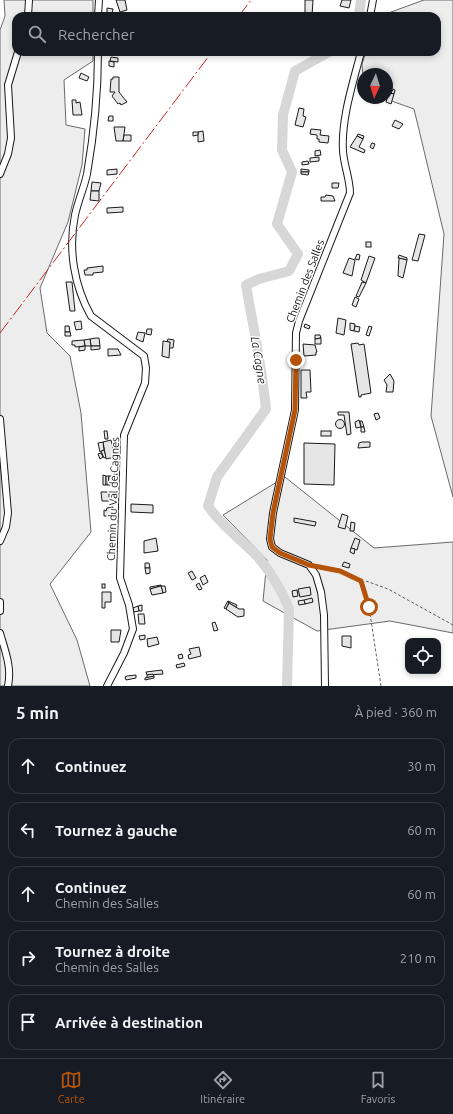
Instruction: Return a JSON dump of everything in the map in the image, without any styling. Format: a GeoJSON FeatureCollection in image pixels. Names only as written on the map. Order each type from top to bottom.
{"type":"FeatureCollection","features":[{"type":"Feature","properties":{"kind":"street"},"geometry":{"type":"LineString","coordinates":[[28,12],[29,0]]}},
{"type":"Feature","properties":{"kind":"street"},"geometry":{"type":"LineString","coordinates":[[98,12],[99,0]]}},
{"type":"Feature","properties":{"kind":"street"},"geometry":{"type":"LineString","coordinates":[[371,12],[373,0]]}},
{"type":"Feature","properties":{"kind":"street"},"geometry":{"type":"LineString","coordinates":[[0,174],[8,154],[11,138],[8,85],[17,56]]}},
{"type":"Feature","properties":{"kind":"street","name":"Chemin du Val de Cagnes"},"geometry":{"type":"LineString","coordinates":[[98,56],[98,88],[86,175],[75,215],[73,232],[74,270],[86,306],[92,316],[144,356],[146,368],[145,383],[140,399],[129,419],[124,435],[120,578],[130,605],[133,629],[124,653],[107,686]]}},
{"type":"Feature","properties":{"kind":"street","name":"Chemin des Salles"},"geometry":{"type":"LineString","coordinates":[[309,565],[280,553],[272,547],[270,539],[273,513],[295,410],[296,333],[299,321],[350,193],[350,181],[343,152],[344,134],[360,56]]}},
{"type":"Feature","properties":{"kind":"street"},"geometry":{"type":"LineString","coordinates":[[0,419],[8,513],[6,527],[0,541]]}},
{"type":"Feature","properties":{"kind":"street"},"geometry":{"type":"LineString","coordinates":[[309,565],[316,575],[321,592],[324,615],[325,686]]}},
{"type":"Feature","properties":{"kind":"street"},"geometry":{"type":"LineString","coordinates":[[0,602],[0,611]]}},
{"type":"Feature","properties":{"kind":"street"},"geometry":{"type":"LineString","coordinates":[[0,633],[9,664],[10,675],[8,686]]}},
{"type":"Feature","properties":{"kind":"path"},"geometry":{"type":"LineString","coordinates":[[309,565],[340,571],[361,581],[369,607],[381,686]]}},
{"type":"Feature","properties":{"kind":"path"},"geometry":{"type":"LineString","coordinates":[[362,584],[366,582],[388,589],[453,625]]}},
{"type":"Feature","properties":{"kind":"shaded area"},"geometry":{"type":"Polygon","coordinates":[[[4,0],[93,0],[93,12],[12,12],[12,56],[93,56],[93,61],[64,80],[66,125],[85,129],[82,165],[68,222],[40,288],[47,333],[70,356],[81,413],[91,532],[50,584],[77,640],[90,686],[0,686],[0,30],[5,16],[4,0]]]}},
{"type":"Feature","properties":{"kind":"shaded area"},"geometry":{"type":"Polygon","coordinates":[[[424,0],[453,0],[453,497],[431,416],[444,234],[414,109],[393,102],[393,68],[362,68],[362,64],[365,56],[441,56],[441,12],[391,12],[424,0]]]}},
{"type":"Feature","properties":{"kind":"shaded area"},"geometry":{"type":"Polygon","coordinates":[[[285,477],[374,548],[453,542],[453,633],[390,621],[317,631],[263,601],[267,560],[223,515],[285,477]]]}},
{"type":"Feature","properties":{"kind":"building"},"geometry":{"type":"Polygon","coordinates":[[[116,0],[125,0],[127,10],[120,12],[116,0]]]}},
{"type":"Feature","properties":{"kind":"building"},"geometry":{"type":"Polygon","coordinates":[[[305,0],[313,0],[312,12],[305,12],[305,0]]]}},
{"type":"Feature","properties":{"kind":"building"},"geometry":{"type":"Polygon","coordinates":[[[342,0],[351,0],[349,8],[340,6],[342,0]]]}},
{"type":"Feature","properties":{"kind":"building"},"geometry":{"type":"Polygon","coordinates":[[[107,8],[113,9],[112,12],[107,12],[107,8]]]}},
{"type":"Feature","properties":{"kind":"building"},"geometry":{"type":"Polygon","coordinates":[[[111,57],[118,58],[118,62],[110,61],[111,57]]]}},
{"type":"Feature","properties":{"kind":"building"},"geometry":{"type":"Polygon","coordinates":[[[109,61],[114,62],[114,67],[109,66],[109,61]]]}},
{"type":"Feature","properties":{"kind":"building"},"geometry":{"type":"Polygon","coordinates":[[[81,73],[89,77],[87,81],[79,78],[81,73]]]}},
{"type":"Feature","properties":{"kind":"building"},"geometry":{"type":"Polygon","coordinates":[[[113,77],[119,77],[119,92],[127,102],[121,105],[120,103],[118,104],[112,96],[115,92],[110,92],[111,79],[113,79],[113,77]]]}},
{"type":"Feature","properties":{"kind":"building"},"geometry":{"type":"Polygon","coordinates":[[[72,100],[76,100],[76,103],[80,102],[82,115],[73,115],[72,100]]]}},
{"type":"Feature","properties":{"kind":"building"},"geometry":{"type":"Polygon","coordinates":[[[299,108],[304,109],[303,116],[306,117],[303,127],[295,125],[299,108]]]}},
{"type":"Feature","properties":{"kind":"building"},"geometry":{"type":"Polygon","coordinates":[[[109,116],[113,116],[113,121],[108,121],[109,116]]]}},
{"type":"Feature","properties":{"kind":"building"},"geometry":{"type":"Polygon","coordinates":[[[395,120],[403,124],[399,129],[392,126],[395,120]]]}},
{"type":"Feature","properties":{"kind":"building"},"geometry":{"type":"Polygon","coordinates":[[[114,127],[125,127],[123,141],[116,141],[114,127]]]}},
{"type":"Feature","properties":{"kind":"building"},"geometry":{"type":"Polygon","coordinates":[[[311,129],[321,130],[320,135],[329,136],[328,143],[319,142],[317,135],[310,134],[311,129]]]}},
{"type":"Feature","properties":{"kind":"building"},"geometry":{"type":"Polygon","coordinates":[[[203,131],[204,141],[198,142],[198,132],[203,131]]]}},
{"type":"Feature","properties":{"kind":"building"},"geometry":{"type":"Polygon","coordinates":[[[193,132],[198,132],[198,135],[193,136],[193,132]]]}},
{"type":"Feature","properties":{"kind":"building"},"geometry":{"type":"Polygon","coordinates":[[[358,134],[364,136],[363,139],[357,136],[358,134]]]}},
{"type":"Feature","properties":{"kind":"building"},"geometry":{"type":"Polygon","coordinates":[[[124,135],[131,135],[131,141],[123,141],[124,135]]]}},
{"type":"Feature","properties":{"kind":"building"},"geometry":{"type":"Polygon","coordinates":[[[357,136],[363,139],[359,147],[365,150],[364,153],[350,147],[357,136]]]}},
{"type":"Feature","properties":{"kind":"building"},"geometry":{"type":"Polygon","coordinates":[[[372,143],[375,144],[373,149],[370,147],[372,143]]]}},
{"type":"Feature","properties":{"kind":"building"},"geometry":{"type":"Polygon","coordinates":[[[320,150],[321,155],[315,156],[315,151],[320,150]]]}},
{"type":"Feature","properties":{"kind":"building"},"geometry":{"type":"Polygon","coordinates":[[[319,157],[319,161],[310,162],[310,158],[319,157]]]}},
{"type":"Feature","properties":{"kind":"building"},"geometry":{"type":"Polygon","coordinates":[[[308,161],[309,164],[302,165],[302,162],[308,161]]]}},
{"type":"Feature","properties":{"kind":"building"},"geometry":{"type":"Polygon","coordinates":[[[117,169],[117,174],[107,175],[107,170],[117,169]]]}},
{"type":"Feature","properties":{"kind":"building"},"geometry":{"type":"Polygon","coordinates":[[[301,169],[309,170],[309,172],[301,172],[301,169]]]}},
{"type":"Feature","properties":{"kind":"building"},"geometry":{"type":"Polygon","coordinates":[[[301,172],[309,172],[308,175],[301,174],[301,172]]]}},
{"type":"Feature","properties":{"kind":"building"},"geometry":{"type":"Polygon","coordinates":[[[92,182],[101,183],[99,191],[91,191],[92,182]]]}},
{"type":"Feature","properties":{"kind":"building"},"geometry":{"type":"Polygon","coordinates":[[[332,183],[339,183],[338,188],[332,188],[332,183]]]}},
{"type":"Feature","properties":{"kind":"building"},"geometry":{"type":"Polygon","coordinates":[[[91,191],[99,191],[99,201],[90,200],[91,191]]]}},
{"type":"Feature","properties":{"kind":"building"},"geometry":{"type":"Polygon","coordinates":[[[326,195],[333,196],[335,201],[321,201],[321,197],[325,197],[326,195]]]}},
{"type":"Feature","properties":{"kind":"building"},"geometry":{"type":"Polygon","coordinates":[[[123,207],[123,212],[107,213],[107,208],[123,207]]]}},
{"type":"Feature","properties":{"kind":"building"},"geometry":{"type":"Polygon","coordinates":[[[419,234],[425,235],[418,261],[412,260],[419,234]]]}},
{"type":"Feature","properties":{"kind":"building"},"geometry":{"type":"Polygon","coordinates":[[[366,242],[371,242],[371,247],[366,247],[366,242]]]}},
{"type":"Feature","properties":{"kind":"building"},"geometry":{"type":"Polygon","coordinates":[[[357,254],[360,255],[359,260],[355,259],[357,254]]]}},
{"type":"Feature","properties":{"kind":"building"},"geometry":{"type":"Polygon","coordinates":[[[399,255],[407,258],[407,260],[398,258],[399,255]]]}},
{"type":"Feature","properties":{"kind":"building"},"geometry":{"type":"Polygon","coordinates":[[[369,256],[375,258],[366,283],[361,280],[369,256]]]}},
{"type":"Feature","properties":{"kind":"building"},"geometry":{"type":"Polygon","coordinates":[[[349,258],[355,260],[352,276],[343,273],[349,258]]]}},
{"type":"Feature","properties":{"kind":"building"},"geometry":{"type":"Polygon","coordinates":[[[399,258],[407,260],[403,278],[398,276],[399,258]]]}},
{"type":"Feature","properties":{"kind":"building"},"geometry":{"type":"Polygon","coordinates":[[[103,266],[103,272],[93,273],[93,275],[85,275],[84,270],[87,270],[87,268],[103,266]]]}},
{"type":"Feature","properties":{"kind":"building"},"geometry":{"type":"Polygon","coordinates":[[[66,282],[72,282],[75,311],[70,311],[66,282]]]}},
{"type":"Feature","properties":{"kind":"building"},"geometry":{"type":"Polygon","coordinates":[[[362,282],[366,283],[359,297],[356,296],[362,282]]]}},
{"type":"Feature","properties":{"kind":"building"},"geometry":{"type":"Polygon","coordinates":[[[355,297],[359,299],[356,307],[352,305],[355,297]]]}},
{"type":"Feature","properties":{"kind":"building"},"geometry":{"type":"Polygon","coordinates":[[[338,318],[346,320],[344,335],[336,333],[338,318]]]}},
{"type":"Feature","properties":{"kind":"building"},"geometry":{"type":"Polygon","coordinates":[[[81,321],[82,329],[76,330],[74,322],[81,321]]]}},
{"type":"Feature","properties":{"kind":"building"},"geometry":{"type":"Polygon","coordinates":[[[350,323],[355,324],[354,331],[350,330],[350,323]]]}},
{"type":"Feature","properties":{"kind":"building"},"geometry":{"type":"Polygon","coordinates":[[[305,324],[310,326],[309,329],[304,327],[305,324]]]}},
{"type":"Feature","properties":{"kind":"building"},"geometry":{"type":"Polygon","coordinates":[[[65,326],[69,326],[70,332],[65,332],[65,326]]]}},
{"type":"Feature","properties":{"kind":"building"},"geometry":{"type":"Polygon","coordinates":[[[355,326],[360,327],[359,332],[354,331],[355,326]]]}},
{"type":"Feature","properties":{"kind":"building"},"geometry":{"type":"Polygon","coordinates":[[[369,326],[372,327],[369,336],[366,335],[369,326]]]}},
{"type":"Feature","properties":{"kind":"building"},"geometry":{"type":"Polygon","coordinates":[[[147,329],[152,329],[151,335],[146,334],[147,329]]]}},
{"type":"Feature","properties":{"kind":"building"},"geometry":{"type":"Polygon","coordinates":[[[65,332],[70,332],[71,336],[65,336],[65,332]]]}},
{"type":"Feature","properties":{"kind":"building"},"geometry":{"type":"Polygon","coordinates":[[[138,332],[145,333],[143,342],[136,339],[138,332]]]}},
{"type":"Feature","properties":{"kind":"building"},"geometry":{"type":"Polygon","coordinates":[[[315,335],[320,335],[321,338],[315,339],[315,335]]]}},
{"type":"Feature","properties":{"kind":"building"},"geometry":{"type":"Polygon","coordinates":[[[99,338],[100,346],[91,346],[90,339],[99,338]]]}},
{"type":"Feature","properties":{"kind":"building"},"geometry":{"type":"Polygon","coordinates":[[[321,338],[321,344],[315,344],[315,339],[321,338]]]}},
{"type":"Feature","properties":{"kind":"building"},"geometry":{"type":"Polygon","coordinates":[[[90,339],[91,346],[85,346],[84,340],[90,339]]]}},
{"type":"Feature","properties":{"kind":"building"},"geometry":{"type":"Polygon","coordinates":[[[168,339],[174,340],[173,348],[169,348],[170,342],[167,342],[168,339]]]}},
{"type":"Feature","properties":{"kind":"building"},"geometry":{"type":"Polygon","coordinates":[[[84,340],[85,346],[75,347],[75,345],[72,345],[72,341],[84,340]]]}},
{"type":"Feature","properties":{"kind":"building"},"geometry":{"type":"Polygon","coordinates":[[[163,341],[170,342],[169,358],[162,356],[163,341]]]}},
{"type":"Feature","properties":{"kind":"building"},"geometry":{"type":"Polygon","coordinates":[[[358,343],[359,345],[364,344],[371,393],[361,395],[361,397],[359,397],[351,344],[358,343]]]}},
{"type":"Feature","properties":{"kind":"building"},"geometry":{"type":"Polygon","coordinates":[[[303,344],[315,345],[317,352],[316,355],[304,356],[303,344]]]}},
{"type":"Feature","properties":{"kind":"building"},"geometry":{"type":"Polygon","coordinates":[[[85,346],[85,350],[79,351],[79,347],[85,346]]]}},
{"type":"Feature","properties":{"kind":"building"},"geometry":{"type":"Polygon","coordinates":[[[91,346],[100,346],[100,349],[91,350],[91,346]]]}},
{"type":"Feature","properties":{"kind":"building"},"geometry":{"type":"Polygon","coordinates":[[[108,349],[118,349],[121,355],[108,356],[108,349]]]}},
{"type":"Feature","properties":{"kind":"building"},"geometry":{"type":"Polygon","coordinates":[[[301,370],[310,370],[311,392],[306,392],[307,398],[301,398],[301,370]]]}},
{"type":"Feature","properties":{"kind":"building"},"geometry":{"type":"Polygon","coordinates":[[[390,374],[394,381],[393,392],[386,392],[387,385],[384,380],[390,374]]]}},
{"type":"Feature","properties":{"kind":"building"},"geometry":{"type":"Polygon","coordinates":[[[338,412],[349,412],[351,434],[347,435],[344,415],[338,415],[338,412]]]}},
{"type":"Feature","properties":{"kind":"building"},"geometry":{"type":"Polygon","coordinates":[[[378,413],[380,418],[376,420],[374,414],[378,413]]]}},
{"type":"Feature","properties":{"kind":"building"},"geometry":{"type":"Polygon","coordinates":[[[338,420],[342,420],[344,424],[342,428],[338,428],[336,426],[336,422],[338,420]]]}},
{"type":"Feature","properties":{"kind":"building"},"geometry":{"type":"Polygon","coordinates":[[[359,420],[361,427],[356,428],[355,422],[359,420]]]}},
{"type":"Feature","properties":{"kind":"building"},"geometry":{"type":"Polygon","coordinates":[[[360,421],[362,421],[364,427],[361,427],[360,421]]]}},
{"type":"Feature","properties":{"kind":"building"},"geometry":{"type":"Polygon","coordinates":[[[361,427],[364,427],[365,432],[361,432],[361,427]]]}},
{"type":"Feature","properties":{"kind":"building"},"geometry":{"type":"Polygon","coordinates":[[[104,431],[107,431],[108,439],[105,439],[104,431]]]}},
{"type":"Feature","properties":{"kind":"building"},"geometry":{"type":"Polygon","coordinates":[[[321,431],[331,431],[331,436],[321,436],[321,431]]]}},
{"type":"Feature","properties":{"kind":"building"},"geometry":{"type":"Polygon","coordinates":[[[111,440],[115,457],[106,459],[103,442],[111,440]]]}},
{"type":"Feature","properties":{"kind":"building"},"geometry":{"type":"Polygon","coordinates":[[[103,442],[104,450],[100,452],[98,443],[103,442]]]}},
{"type":"Feature","properties":{"kind":"building"},"geometry":{"type":"Polygon","coordinates":[[[370,442],[370,447],[358,448],[359,443],[370,442]]]}},
{"type":"Feature","properties":{"kind":"building"},"geometry":{"type":"Polygon","coordinates":[[[304,443],[335,444],[334,485],[304,484],[304,443]]]}},
{"type":"Feature","properties":{"kind":"building"},"geometry":{"type":"Polygon","coordinates":[[[104,450],[106,457],[104,458],[101,451],[104,450]]]}},
{"type":"Feature","properties":{"kind":"building"},"geometry":{"type":"Polygon","coordinates":[[[101,453],[103,457],[100,459],[98,454],[101,453]]]}},
{"type":"Feature","properties":{"kind":"building"},"geometry":{"type":"Polygon","coordinates":[[[114,474],[117,474],[117,485],[114,485],[114,474]]]}},
{"type":"Feature","properties":{"kind":"building"},"geometry":{"type":"Polygon","coordinates":[[[103,475],[106,476],[106,485],[103,485],[103,475]]]}},
{"type":"Feature","properties":{"kind":"building"},"geometry":{"type":"Polygon","coordinates":[[[106,476],[109,476],[108,485],[106,485],[106,476]]]}},
{"type":"Feature","properties":{"kind":"building"},"geometry":{"type":"Polygon","coordinates":[[[109,476],[112,476],[111,485],[108,485],[109,476]]]}},
{"type":"Feature","properties":{"kind":"building"},"geometry":{"type":"Polygon","coordinates":[[[101,492],[109,492],[109,501],[102,501],[101,492]]]}},
{"type":"Feature","properties":{"kind":"building"},"geometry":{"type":"Polygon","coordinates":[[[131,504],[153,505],[153,513],[131,512],[131,504]]]}},
{"type":"Feature","properties":{"kind":"building"},"geometry":{"type":"Polygon","coordinates":[[[113,507],[114,516],[104,516],[104,510],[106,511],[107,508],[113,507]]]}},
{"type":"Feature","properties":{"kind":"building"},"geometry":{"type":"Polygon","coordinates":[[[342,514],[348,516],[345,529],[338,527],[342,514]]]}},
{"type":"Feature","properties":{"kind":"building"},"geometry":{"type":"Polygon","coordinates":[[[294,518],[316,522],[315,526],[294,522],[294,518]]]}},
{"type":"Feature","properties":{"kind":"building"},"geometry":{"type":"Polygon","coordinates":[[[351,522],[355,523],[354,531],[350,531],[351,522]]]}},
{"type":"Feature","properties":{"kind":"building"},"geometry":{"type":"Polygon","coordinates":[[[156,538],[158,551],[144,553],[144,541],[156,538]]]}},
{"type":"Feature","properties":{"kind":"building"},"geometry":{"type":"Polygon","coordinates":[[[355,538],[360,540],[357,550],[351,548],[355,538]]]}},
{"type":"Feature","properties":{"kind":"building"},"geometry":{"type":"Polygon","coordinates":[[[351,548],[355,549],[354,554],[350,552],[351,548]]]}},
{"type":"Feature","properties":{"kind":"building"},"geometry":{"type":"Polygon","coordinates":[[[344,562],[350,564],[349,568],[342,566],[344,562]]]}},
{"type":"Feature","properties":{"kind":"building"},"geometry":{"type":"Polygon","coordinates":[[[145,563],[149,563],[150,568],[145,568],[145,563]]]}},
{"type":"Feature","properties":{"kind":"building"},"geometry":{"type":"Polygon","coordinates":[[[145,568],[150,568],[150,573],[146,574],[145,568]]]}},
{"type":"Feature","properties":{"kind":"building"},"geometry":{"type":"Polygon","coordinates":[[[192,571],[196,578],[192,580],[188,573],[192,571]]]}},
{"type":"Feature","properties":{"kind":"building"},"geometry":{"type":"Polygon","coordinates":[[[205,575],[208,582],[203,585],[200,578],[205,575]]]}},
{"type":"Feature","properties":{"kind":"building"},"geometry":{"type":"Polygon","coordinates":[[[199,583],[202,589],[199,590],[196,585],[199,583]]]}},
{"type":"Feature","properties":{"kind":"building"},"geometry":{"type":"Polygon","coordinates":[[[102,584],[105,584],[105,588],[102,588],[102,584]]]}},
{"type":"Feature","properties":{"kind":"building"},"geometry":{"type":"Polygon","coordinates":[[[161,586],[150,589],[150,587],[161,586]]]}},
{"type":"Feature","properties":{"kind":"building"},"geometry":{"type":"Polygon","coordinates":[[[161,586],[165,586],[166,592],[163,593],[161,586]]]}},
{"type":"Feature","properties":{"kind":"building"},"geometry":{"type":"Polygon","coordinates":[[[161,586],[163,593],[152,595],[150,589],[161,586]]]}},
{"type":"Feature","properties":{"kind":"building"},"geometry":{"type":"Polygon","coordinates":[[[310,587],[311,595],[300,597],[298,589],[310,587]]]}},
{"type":"Feature","properties":{"kind":"building"},"geometry":{"type":"Polygon","coordinates":[[[297,590],[298,596],[293,597],[292,591],[297,590]]]}},
{"type":"Feature","properties":{"kind":"building"},"geometry":{"type":"Polygon","coordinates":[[[102,592],[111,592],[111,602],[105,602],[105,608],[102,608],[102,592]]]}},
{"type":"Feature","properties":{"kind":"building"},"geometry":{"type":"Polygon","coordinates":[[[312,598],[313,602],[305,604],[304,600],[312,598]]]}},
{"type":"Feature","properties":{"kind":"building"},"geometry":{"type":"Polygon","coordinates":[[[304,600],[305,604],[299,605],[298,601],[304,600]]]}},
{"type":"Feature","properties":{"kind":"building"},"geometry":{"type":"Polygon","coordinates":[[[228,601],[229,603],[226,609],[224,608],[228,601]]]}},
{"type":"Feature","properties":{"kind":"building"},"geometry":{"type":"Polygon","coordinates":[[[228,601],[237,605],[236,607],[229,603],[228,601]]]}},
{"type":"Feature","properties":{"kind":"building"},"geometry":{"type":"Polygon","coordinates":[[[229,603],[239,609],[244,609],[244,616],[238,617],[226,609],[229,603]]]}},
{"type":"Feature","properties":{"kind":"building"},"geometry":{"type":"Polygon","coordinates":[[[142,605],[142,611],[139,611],[138,606],[142,605]]]}},
{"type":"Feature","properties":{"kind":"building"},"geometry":{"type":"Polygon","coordinates":[[[138,606],[139,611],[134,612],[133,608],[138,606]]]}},
{"type":"Feature","properties":{"kind":"building"},"geometry":{"type":"Polygon","coordinates":[[[138,614],[144,614],[145,624],[139,624],[138,614]]]}},
{"type":"Feature","properties":{"kind":"building"},"geometry":{"type":"Polygon","coordinates":[[[215,622],[218,630],[214,631],[212,623],[215,622]]]}},
{"type":"Feature","properties":{"kind":"building"},"geometry":{"type":"Polygon","coordinates":[[[111,630],[121,630],[119,642],[111,642],[111,630]]]}},
{"type":"Feature","properties":{"kind":"building"},"geometry":{"type":"Polygon","coordinates":[[[145,635],[145,639],[140,640],[139,636],[145,635]]]}},
{"type":"Feature","properties":{"kind":"building"},"geometry":{"type":"Polygon","coordinates":[[[342,636],[351,636],[351,648],[342,646],[342,636]]]}},
{"type":"Feature","properties":{"kind":"building"},"geometry":{"type":"Polygon","coordinates":[[[157,637],[159,644],[148,647],[147,639],[157,637]]]}},
{"type":"Feature","properties":{"kind":"building"},"geometry":{"type":"Polygon","coordinates":[[[199,647],[201,656],[189,659],[188,655],[191,654],[189,649],[199,647]]]}},
{"type":"Feature","properties":{"kind":"building"},"geometry":{"type":"Polygon","coordinates":[[[182,654],[183,658],[179,659],[178,655],[182,654]]]}},
{"type":"Feature","properties":{"kind":"building"},"geometry":{"type":"Polygon","coordinates":[[[184,663],[185,666],[177,668],[176,665],[184,663]]]}},
{"type":"Feature","properties":{"kind":"building"},"geometry":{"type":"Polygon","coordinates":[[[162,670],[163,674],[147,675],[146,672],[162,670]]]}},
{"type":"Feature","properties":{"kind":"building"},"geometry":{"type":"Polygon","coordinates":[[[153,674],[154,676],[147,678],[147,675],[153,674]]]}},
{"type":"Feature","properties":{"kind":"building"},"geometry":{"type":"Polygon","coordinates":[[[136,675],[136,678],[126,680],[125,677],[127,676],[136,675]]]}},
{"type":"Feature","properties":{"kind":"building"},"geometry":{"type":"Polygon","coordinates":[[[154,676],[154,678],[145,680],[145,678],[154,676]]]}},
{"type":"Feature","properties":{"kind":"waterway","name":"La Cagne"},"geometry":{"type":"LineString","coordinates":[[360,12],[361,0]]}},
{"type":"Feature","properties":{"kind":"waterway","name":"La Cagne"},"geometry":{"type":"LineString","coordinates":[[287,686],[289,609],[287,603],[275,580],[260,559],[224,525],[208,506],[217,477],[266,409],[260,363],[246,285],[259,279],[289,271],[298,254],[277,224],[292,172],[282,150],[283,115],[295,71],[322,56]]}},
{"type":"Feature","properties":{"kind":"power"},"geometry":{"type":"LineString","coordinates":[[242,12],[251,0]]}},
{"type":"Feature","properties":{"kind":"power"},"geometry":{"type":"LineString","coordinates":[[0,333],[209,56]]}},
{"type":"Feature","properties":{"kind":"route"},"geometry":{"type":"LineString","coordinates":[[296,360],[295,410],[273,513],[270,539],[272,547],[280,553],[309,565],[340,571],[361,581],[369,607]]}}]}
